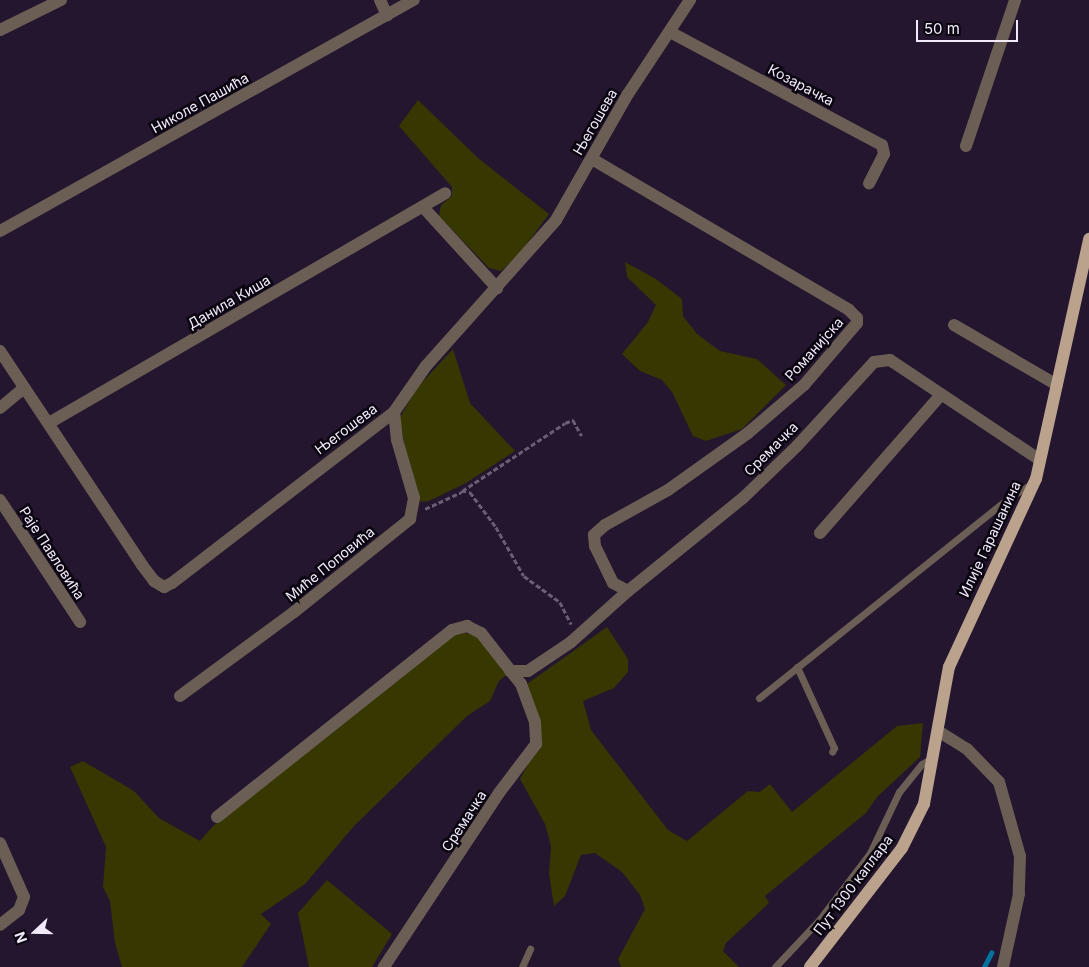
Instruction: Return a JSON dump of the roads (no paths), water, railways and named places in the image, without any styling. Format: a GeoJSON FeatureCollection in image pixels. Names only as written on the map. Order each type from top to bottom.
{"type":"FeatureCollection","features":[{"type":"Feature","properties":{"kind":"main road","name":"Илије Гарашанина"},"geometry":{"type":"LineString","coordinates":[[938,731],[949,667],[1033,483],[1040,460],[1089,239]]}},
{"type":"Feature","properties":{"kind":"main road","name":"Пут 1300 каплара"},"geometry":{"type":"LineString","coordinates":[[810,967],[902,848],[924,804],[938,731]]}},
{"type":"Feature","properties":{"kind":"street"},"geometry":{"type":"LineString","coordinates":[[0,30],[61,0]]}},
{"type":"Feature","properties":{"kind":"street"},"geometry":{"type":"LineString","coordinates":[[380,0],[388,15]]}},
{"type":"Feature","properties":{"kind":"street","name":"Николе Пашића"},"geometry":{"type":"LineString","coordinates":[[0,231],[414,0]]}},
{"type":"Feature","properties":{"kind":"street","name":"Његошева"},"geometry":{"type":"LineString","coordinates":[[0,351],[142,565],[154,580],[164,587],[394,412],[426,366],[556,220],[628,94],[690,0]]}},
{"type":"Feature","properties":{"kind":"street"},"geometry":{"type":"LineString","coordinates":[[966,146],[1015,0]]}},
{"type":"Feature","properties":{"kind":"street","name":"Козарачка"},"geometry":{"type":"LineString","coordinates":[[670,32],[882,145],[884,154],[869,183]]}},
{"type":"Feature","properties":{"kind":"street","name":"Романијска"},"geometry":{"type":"LineString","coordinates":[[592,159],[849,310],[857,318],[857,323],[804,385],[748,433],[668,490],[605,525],[594,535],[595,546],[613,583],[628,591]]}},
{"type":"Feature","properties":{"kind":"street","name":"Данила Киша"},"geometry":{"type":"LineString","coordinates":[[49,423],[445,193]]}},
{"type":"Feature","properties":{"kind":"street"},"geometry":{"type":"LineString","coordinates":[[423,207],[497,288]]}},
{"type":"Feature","properties":{"kind":"street"},"geometry":{"type":"LineString","coordinates":[[954,325],[1057,385]]}},
{"type":"Feature","properties":{"kind":"street","name":"Сремачка"},"geometry":{"type":"LineString","coordinates":[[521,684],[528,671],[571,642],[628,591],[743,498],[797,446],[874,362],[890,360],[940,396],[1040,460]]}},
{"type":"Feature","properties":{"kind":"street"},"geometry":{"type":"LineString","coordinates":[[0,408],[24,388]]}},
{"type":"Feature","properties":{"kind":"street"},"geometry":{"type":"LineString","coordinates":[[820,533],[940,396]]}},
{"type":"Feature","properties":{"kind":"street","name":"Миће Поповића"},"geometry":{"type":"LineString","coordinates":[[180,696],[294,612],[410,519],[414,510],[414,498],[397,440],[394,412]]}},
{"type":"Feature","properties":{"kind":"street","name":"Раје Павловића"},"geometry":{"type":"LineString","coordinates":[[0,500],[80,622]]}},
{"type":"Feature","properties":{"kind":"street"},"geometry":{"type":"LineString","coordinates":[[217,817],[452,630],[467,626],[481,633],[510,671],[528,671]]}},
{"type":"Feature","properties":{"kind":"street","name":"Сремачка"},"geometry":{"type":"LineString","coordinates":[[384,967],[499,793],[536,744],[535,722],[521,684],[510,671]]}},
{"type":"Feature","properties":{"kind":"street"},"geometry":{"type":"LineString","coordinates":[[938,731],[967,749],[999,782],[1020,856],[1019,894],[1003,967]]}},
{"type":"Feature","properties":{"kind":"street"},"geometry":{"type":"LineString","coordinates":[[0,843],[24,897],[19,910],[0,925]]}},
{"type":"Feature","properties":{"kind":"lane"},"geometry":{"type":"LineString","coordinates":[[759,698],[1010,498],[1033,483]]}},
{"type":"Feature","properties":{"kind":"lane"},"geometry":{"type":"LineString","coordinates":[[797,667],[834,748],[832,752]]}},
{"type":"Feature","properties":{"kind":"lane"},"geometry":{"type":"LineString","coordinates":[[775,967],[819,920],[870,853],[899,792],[922,764],[933,757]]}},
{"type":"Feature","properties":{"kind":"lane"},"geometry":{"type":"LineString","coordinates":[[522,967],[530,949]]}},
{"type":"Feature","properties":{"kind":"waterway"},"geometry":{"type":"LineString","coordinates":[[984,967],[991,953]]}}]}
